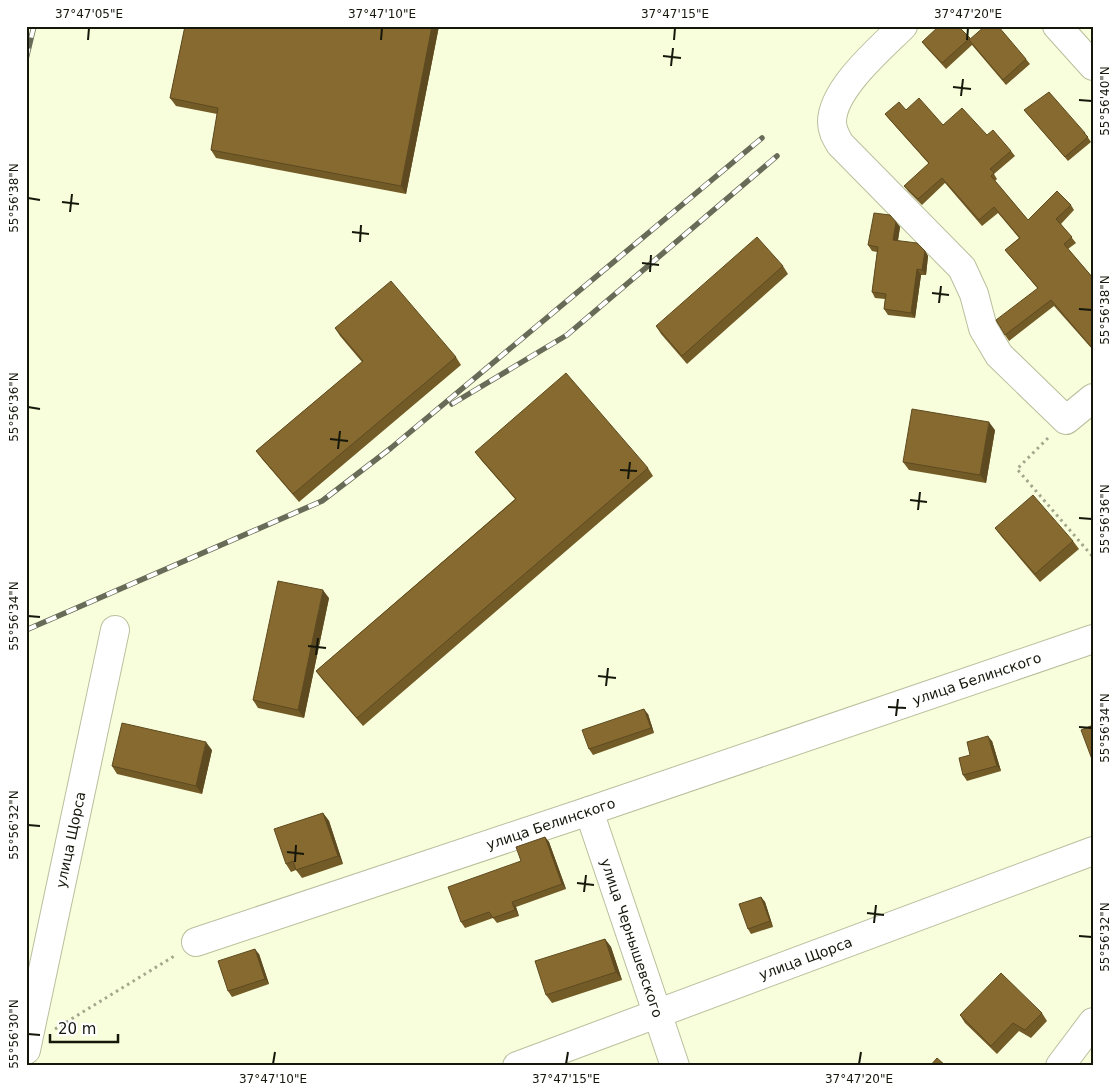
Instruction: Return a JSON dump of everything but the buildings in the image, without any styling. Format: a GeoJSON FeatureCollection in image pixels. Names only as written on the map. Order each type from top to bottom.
{"type":"FeatureCollection","features":[{"type":"Feature","properties":{"kind":"street"},"geometry":{"type":"LineString","coordinates":[[903,26],[855,74],[842,92],[834,110],[832,122],[834,133],[840,144],[962,268],[974,294],[983,328],[999,354],[1066,420],[1093,398]]}},
{"type":"Feature","properties":{"kind":"street"},"geometry":{"type":"LineString","coordinates":[[1057,26],[1093,66]]}},
{"type":"Feature","properties":{"kind":"street","name":"улица Щорса"},"geometry":{"type":"LineString","coordinates":[[27,1048],[115,630]]}},
{"type":"Feature","properties":{"kind":"street","name":"улица Белинского"},"geometry":{"type":"LineString","coordinates":[[196,942],[1093,639]]}},
{"type":"Feature","properties":{"kind":"street","name":"улица Чернышевского"},"geometry":{"type":"LineString","coordinates":[[588,811],[675,1066]]}},
{"type":"Feature","properties":{"kind":"street","name":"улица Щорса"},"geometry":{"type":"LineString","coordinates":[[516,1066],[1093,851]]}},
{"type":"Feature","properties":{"kind":"street"},"geometry":{"type":"LineString","coordinates":[[1060,1066],[1093,1022]]}},
{"type":"Feature","properties":{"kind":"path"},"geometry":{"type":"LineString","coordinates":[[1066,420],[1018,468],[1093,557]]}},
{"type":"Feature","properties":{"kind":"path"},"geometry":{"type":"LineString","coordinates":[[27,1048],[196,942]]}},
{"type":"Feature","properties":{"kind":"railway"},"geometry":{"type":"LineString","coordinates":[[26,59],[34,26]]}},
{"type":"Feature","properties":{"kind":"railway"},"geometry":{"type":"LineString","coordinates":[[26,630],[322,501],[391,448],[762,138]]}},
{"type":"Feature","properties":{"kind":"railway"},"geometry":{"type":"LineString","coordinates":[[452,404],[567,335],[777,156]]}}]}
